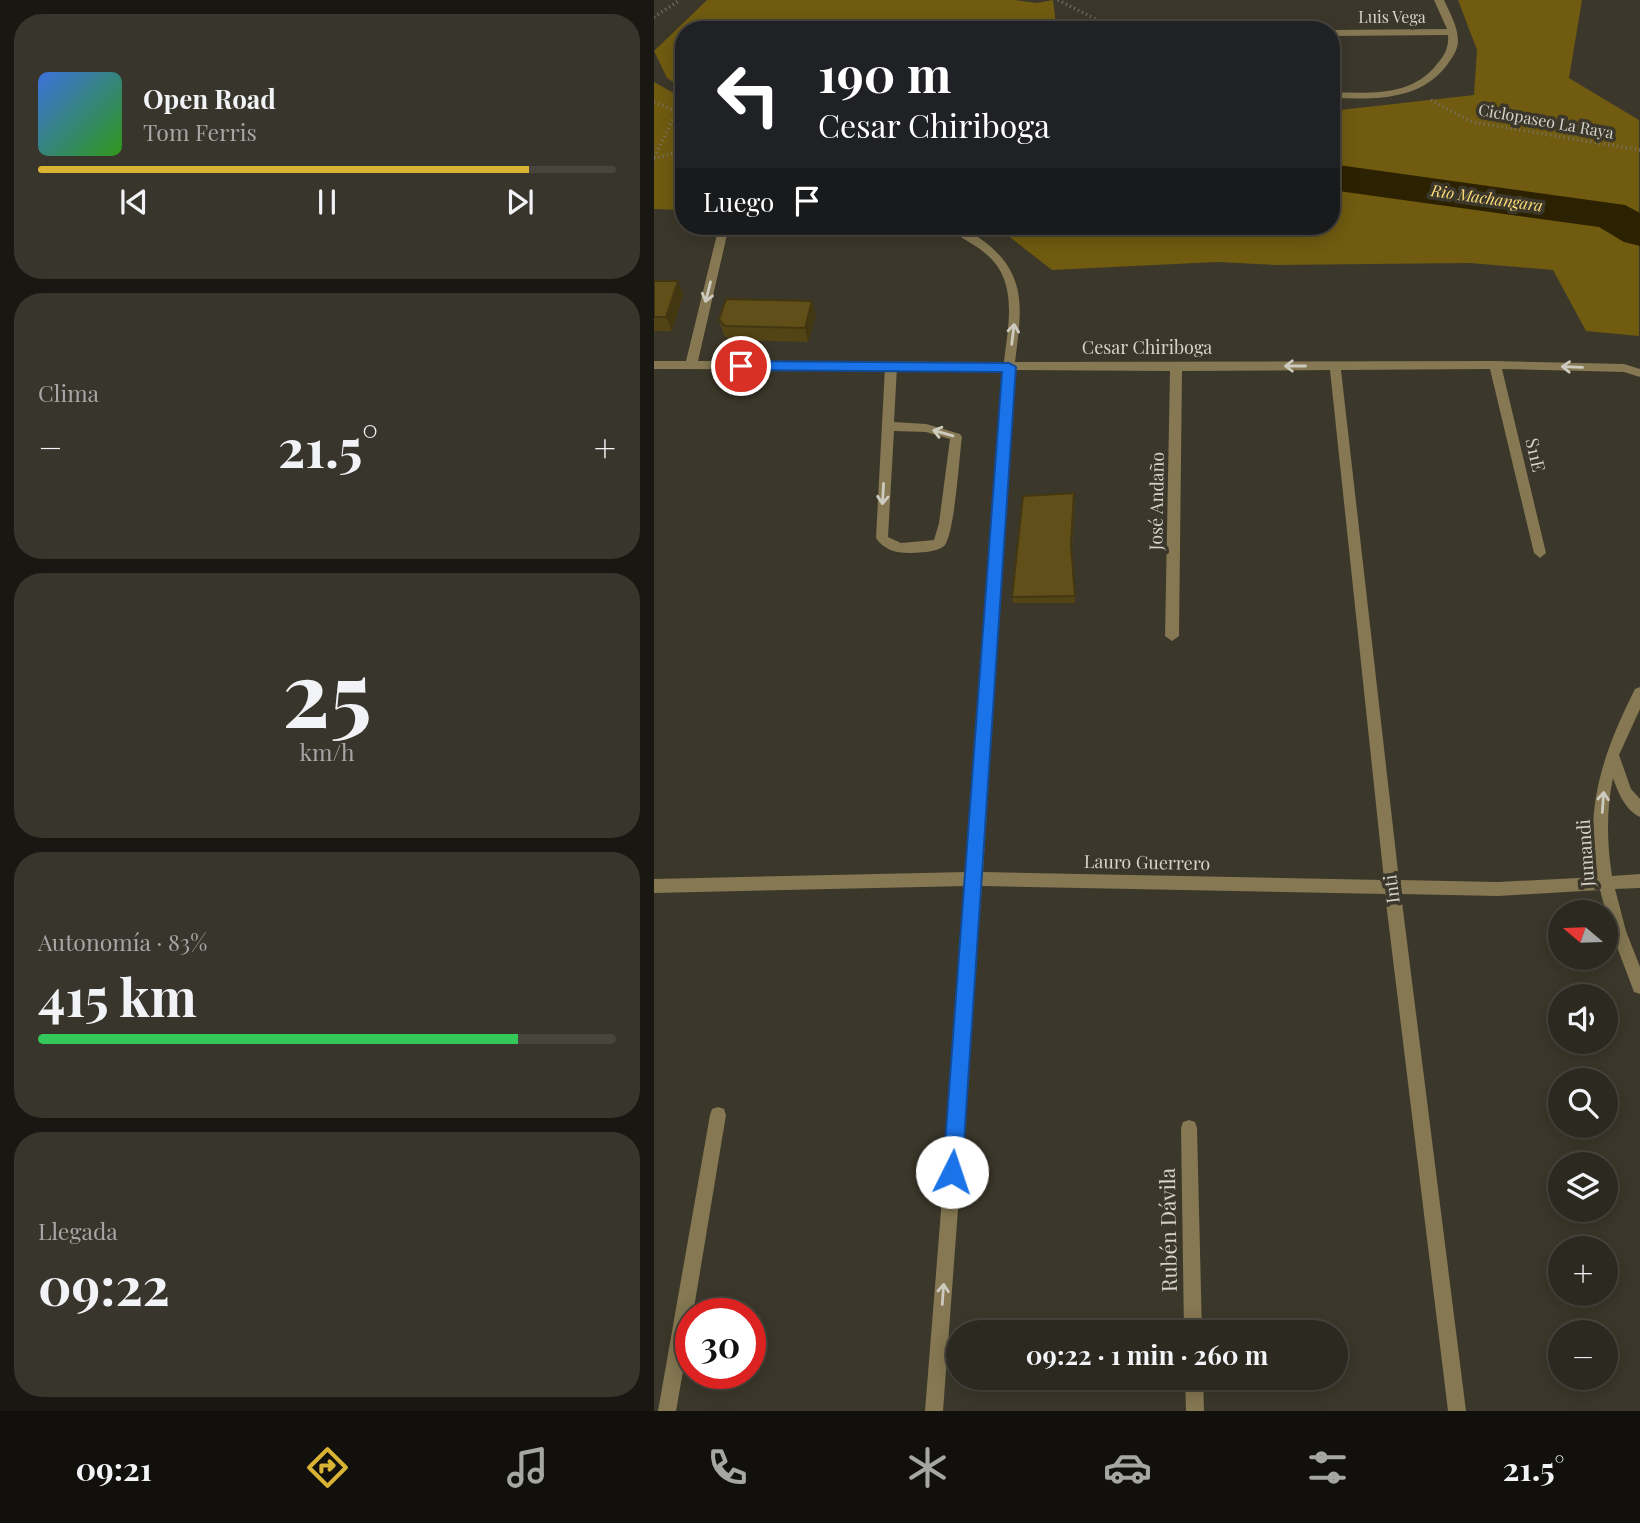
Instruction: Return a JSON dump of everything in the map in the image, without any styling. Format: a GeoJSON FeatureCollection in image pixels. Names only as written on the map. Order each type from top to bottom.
{"type":"FeatureCollection","features":[{"type":"Feature","properties":{"kind":"street"},"geometry":{"type":"LineString","coordinates":[[1340,96],[1391,95],[1413,89],[1440,69],[1453,47],[1452,32],[1439,0]]}},
{"type":"Feature","properties":{"kind":"street","name":"Luis Vega"},"geometry":{"type":"LineString","coordinates":[[1340,33],[1452,32]]}},
{"type":"Feature","properties":{"kind":"street"},"geometry":{"type":"LineString","coordinates":[[691,365],[722,235]]}},
{"type":"Feature","properties":{"kind":"street"},"geometry":{"type":"LineString","coordinates":[[934,1411],[975,880],[1009,367],[1016,306],[1014,285],[1006,267],[993,251],[969,235]]}},
{"type":"Feature","properties":{"kind":"street","name":"Cesar Chiriboga"},"geometry":{"type":"LineString","coordinates":[[654,365],[1495,365],[1624,369],[1639,373]]}},
{"type":"Feature","properties":{"kind":"street","name":"S11E"},"geometry":{"type":"LineString","coordinates":[[1495,365],[1540,553]]}},
{"type":"Feature","properties":{"kind":"street","name":"Inti"},"geometry":{"type":"LineString","coordinates":[[1335,366],[1392,887],[1457,1411]]}},
{"type":"Feature","properties":{"kind":"street"},"geometry":{"type":"LineString","coordinates":[[889,426],[926,428],[956,437],[945,523],[939,544],[898,548],[887,545],[882,538],[891,367]]}},
{"type":"Feature","properties":{"kind":"street","name":"José Andaño"},"geometry":{"type":"LineString","coordinates":[[1172,636],[1176,367]]}},
{"type":"Feature","properties":{"kind":"street"},"geometry":{"type":"LineString","coordinates":[[1639,692],[1612,753],[1625,792],[1639,811]]}},
{"type":"Feature","properties":{"kind":"street","name":"Jumandi"},"geometry":{"type":"LineString","coordinates":[[1612,753],[1603,804],[1601,837],[1605,883],[1623,951],[1639,987]]}},
{"type":"Feature","properties":{"kind":"street","name":"Lauro Guerrero"},"geometry":{"type":"LineString","coordinates":[[654,886],[975,880],[1498,889],[1639,881]]}},
{"type":"Feature","properties":{"kind":"street"},"geometry":{"type":"LineString","coordinates":[[667,1411],[718,1115]]}},
{"type":"Feature","properties":{"kind":"street","name":"Rubén Dávila"},"geometry":{"type":"LineString","coordinates":[[1190,1128],[1193,1320]]}},
{"type":"Feature","properties":{"kind":"street"},"geometry":{"type":"LineString","coordinates":[[1194,1390],[1195,1411]]}},
{"type":"Feature","properties":{"kind":"path"},"geometry":{"type":"LineString","coordinates":[[654,17],[680,0]]}},
{"type":"Feature","properties":{"kind":"path"},"geometry":{"type":"LineString","coordinates":[[1058,0],[1099,21]]}},
{"type":"Feature","properties":{"kind":"path","name":"Ciclopaseo La Raya"},"geometry":{"type":"LineString","coordinates":[[1413,89],[1472,122],[1639,150]]}},
{"type":"Feature","properties":{"kind":"path"},"geometry":{"type":"LineString","coordinates":[[654,102],[675,110]]}},
{"type":"Feature","properties":{"kind":"path"},"geometry":{"type":"LineString","coordinates":[[654,158],[675,115]]}},
{"type":"Feature","properties":{"kind":"path"},"geometry":{"type":"LineString","coordinates":[[654,158],[675,152]]}},
{"type":"Feature","properties":{"kind":"shaded area"},"geometry":{"type":"Polygon","coordinates":[[[707,0],[1015,0],[1037,3],[1053,0],[1056,21],[685,21],[707,0]]]}},
{"type":"Feature","properties":{"kind":"shaded area"},"geometry":{"type":"Polygon","coordinates":[[[1458,0],[1582,0],[1569,78],[1639,120],[1639,336],[1586,331],[1553,270],[1470,263],[1275,265],[1217,262],[1052,270],[1007,235],[1340,235],[1340,110],[1474,95],[1477,50],[1458,0]]]}},
{"type":"Feature","properties":{"kind":"shaded area"},"geometry":{"type":"Polygon","coordinates":[[[675,31],[675,83],[667,78],[654,51],[675,31]]]}},
{"type":"Feature","properties":{"kind":"shaded area"},"geometry":{"type":"Polygon","coordinates":[[[654,82],[675,94],[675,210],[654,209],[654,82]]]}},
{"type":"Feature","properties":{"kind":"building"},"geometry":{"type":"Polygon","coordinates":[[[654,281],[678,281],[666,317],[654,317],[654,281]]]}},
{"type":"Feature","properties":{"kind":"building"},"geometry":{"type":"Polygon","coordinates":[[[726,299],[812,301],[805,328],[725,326],[719,320],[726,299]]]}},
{"type":"Feature","properties":{"kind":"building"},"geometry":{"type":"Polygon","coordinates":[[[1074,493],[1071,545],[1075,596],[1012,597],[1023,496],[1074,493]]]}},
{"type":"Feature","properties":{"kind":"waterway","name":"Rio Machangara"},"geometry":{"type":"LineString","coordinates":[[1340,178],[1610,215],[1640,232]]}},
{"type":"Feature","properties":{"kind":"route"},"geometry":{"type":"LineString","coordinates":[[741,366],[1009,367],[975,880],[952,1172]]}}]}
